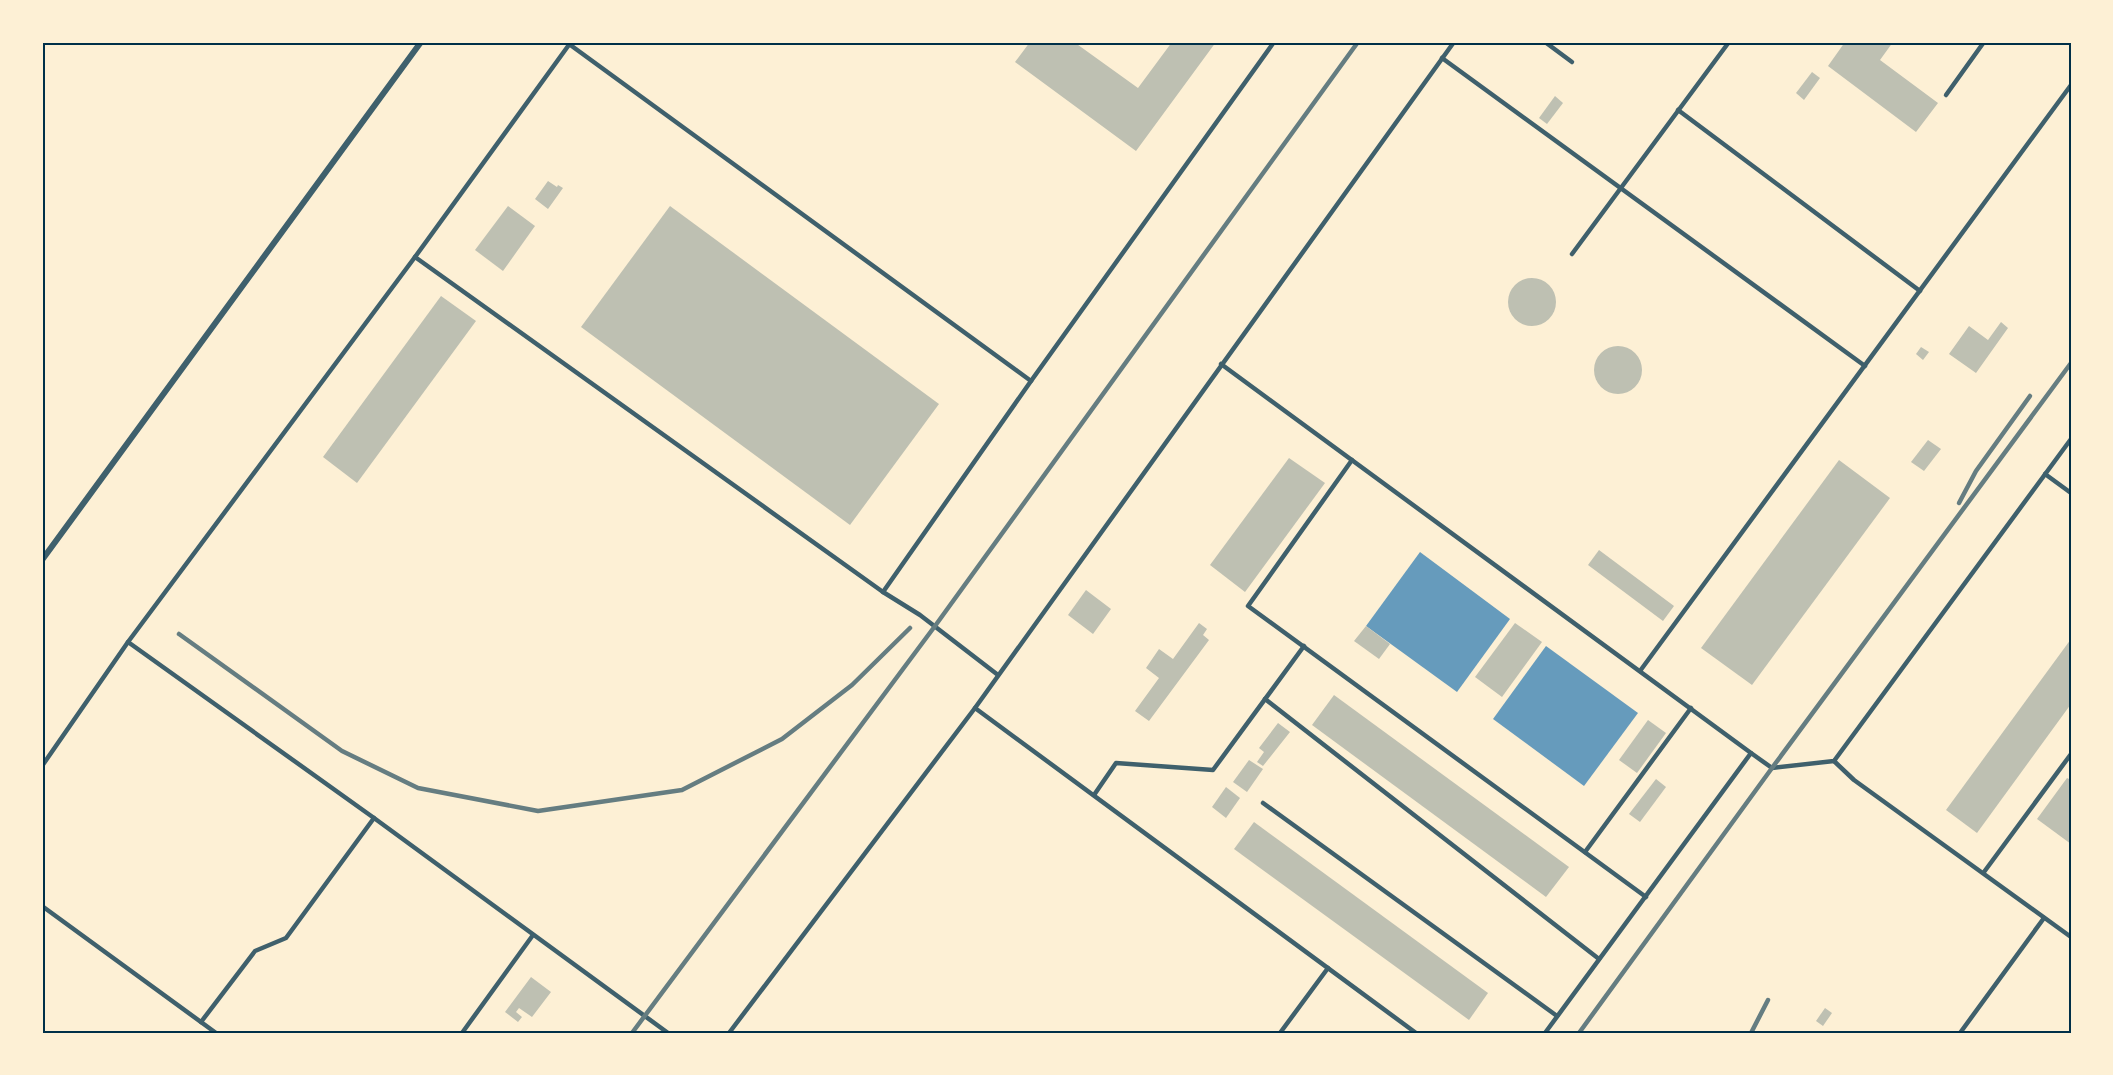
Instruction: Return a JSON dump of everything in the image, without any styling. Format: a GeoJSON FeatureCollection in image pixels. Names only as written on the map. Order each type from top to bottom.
{"type":"FeatureCollection","features":[{"type":"Feature","properties":{"kind":"street"},"geometry":{"type":"LineString","coordinates":[[42,560],[421,42]]}},
{"type":"Feature","properties":{"kind":"lane"},"geometry":{"type":"LineString","coordinates":[[883,592],[1274,42]]}},
{"type":"Feature","properties":{"kind":"lane"},"geometry":{"type":"LineString","coordinates":[[729,1033],[975,708],[1454,42]]}},
{"type":"Feature","properties":{"kind":"lane"},"geometry":{"type":"LineString","coordinates":[[1545,42],[1572,62]]}},
{"type":"Feature","properties":{"kind":"lane"},"geometry":{"type":"LineString","coordinates":[[1572,254],[1729,42]]}},
{"type":"Feature","properties":{"kind":"lane"},"geometry":{"type":"LineString","coordinates":[[1946,95],[1984,42]]}},
{"type":"Feature","properties":{"kind":"lane"},"geometry":{"type":"LineString","coordinates":[[42,766],[128,642],[415,257],[570,43],[1031,381]]}},
{"type":"Feature","properties":{"kind":"lane"},"geometry":{"type":"LineString","coordinates":[[1442,58],[1864,366]]}},
{"type":"Feature","properties":{"kind":"lane"},"geometry":{"type":"LineString","coordinates":[[1640,671],[2071,85]]}},
{"type":"Feature","properties":{"kind":"lane"},"geometry":{"type":"LineString","coordinates":[[1678,110],[1920,291]]}},
{"type":"Feature","properties":{"kind":"lane"},"geometry":{"type":"LineString","coordinates":[[415,257],[883,592],[920,615],[998,675]]}},
{"type":"Feature","properties":{"kind":"lane"},"geometry":{"type":"LineString","coordinates":[[1221,364],[1772,768],[1834,762],[1854,780],[2071,937]]}},
{"type":"Feature","properties":{"kind":"lane"},"geometry":{"type":"LineString","coordinates":[[1834,762],[2071,439]]}},
{"type":"Feature","properties":{"kind":"lane"},"geometry":{"type":"LineString","coordinates":[[1352,460],[1248,606],[1646,897]]}},
{"type":"Feature","properties":{"kind":"lane"},"geometry":{"type":"LineString","coordinates":[[2045,474],[2071,493]]}},
{"type":"Feature","properties":{"kind":"lane"},"geometry":{"type":"LineString","coordinates":[[128,642],[668,1033]]}},
{"type":"Feature","properties":{"kind":"lane"},"geometry":{"type":"LineString","coordinates":[[1094,795],[1116,763],[1213,770],[1304,646]]}},
{"type":"Feature","properties":{"kind":"lane"},"geometry":{"type":"LineString","coordinates":[[1265,699],[1599,959]]}},
{"type":"Feature","properties":{"kind":"lane"},"geometry":{"type":"LineString","coordinates":[[975,708],[1416,1033]]}},
{"type":"Feature","properties":{"kind":"lane"},"geometry":{"type":"LineString","coordinates":[[1585,852],[1691,708]]}},
{"type":"Feature","properties":{"kind":"lane"},"geometry":{"type":"LineString","coordinates":[[1545,1033],[1751,753]]}},
{"type":"Feature","properties":{"kind":"lane"},"geometry":{"type":"LineString","coordinates":[[1984,872],[2071,753]]}},
{"type":"Feature","properties":{"kind":"lane"},"geometry":{"type":"LineString","coordinates":[[1263,803],[1557,1016]]}},
{"type":"Feature","properties":{"kind":"lane"},"geometry":{"type":"LineString","coordinates":[[201,1022],[255,951],[286,938],[374,818]]}},
{"type":"Feature","properties":{"kind":"lane"},"geometry":{"type":"LineString","coordinates":[[42,906],[216,1033]]}},
{"type":"Feature","properties":{"kind":"lane"},"geometry":{"type":"LineString","coordinates":[[1960,1033],[2044,918]]}},
{"type":"Feature","properties":{"kind":"lane"},"geometry":{"type":"LineString","coordinates":[[462,1033],[533,935]]}},
{"type":"Feature","properties":{"kind":"lane"},"geometry":{"type":"LineString","coordinates":[[1280,1033],[1328,968]]}},
{"type":"Feature","properties":{"kind":"water"},"geometry":{"type":"Polygon","coordinates":[[[1420,552],[1510,619],[1457,692],[1366,626],[1420,552]]]}},
{"type":"Feature","properties":{"kind":"water"},"geometry":{"type":"Polygon","coordinates":[[[1546,646],[1638,713],[1584,786],[1493,719],[1546,646]]]}},
{"type":"Feature","properties":{"kind":"building"},"geometry":{"type":"Polygon","coordinates":[[[1030,42],[1074,42],[1138,88],[1172,42],[1216,42],[1136,151],[1015,62],[1030,42]]]}},
{"type":"Feature","properties":{"kind":"building"},"geometry":{"type":"Polygon","coordinates":[[[1845,42],[1893,42],[1880,60],[1938,103],[1916,132],[1828,66],[1845,42]]]}},
{"type":"Feature","properties":{"kind":"building"},"geometry":{"type":"Polygon","coordinates":[[[1812,72],[1820,78],[1804,100],[1796,93],[1812,72]]]}},
{"type":"Feature","properties":{"kind":"building"},"geometry":{"type":"Polygon","coordinates":[[[1555,96],[1563,103],[1547,124],[1539,118],[1555,96]]]}},
{"type":"Feature","properties":{"kind":"building"},"geometry":{"type":"Polygon","coordinates":[[[548,181],[563,188],[548,209],[535,199],[548,181]]]}},
{"type":"Feature","properties":{"kind":"building"},"geometry":{"type":"Polygon","coordinates":[[[508,206],[535,226],[503,271],[475,250],[508,206]]]}},
{"type":"Feature","properties":{"kind":"building"},"geometry":{"type":"Polygon","coordinates":[[[670,206],[939,404],[850,525],[581,327],[670,206]]]}},
{"type":"Feature","properties":{"kind":"building"},"geometry":{"type":"Polygon","coordinates":[[[1527,278],[1537,278],[1549,285],[1556,297],[1556,307],[1549,319],[1537,326],[1527,326],[1512,315],[1508,307],[1508,297],[1519,282],[1527,278]]]}},
{"type":"Feature","properties":{"kind":"building"},"geometry":{"type":"Polygon","coordinates":[[[441,296],[476,321],[357,483],[323,457],[441,296]]]}},
{"type":"Feature","properties":{"kind":"building"},"geometry":{"type":"Polygon","coordinates":[[[2001,322],[2008,328],[1976,373],[1949,354],[1969,326],[1988,340],[2001,322]]]}},
{"type":"Feature","properties":{"kind":"building"},"geometry":{"type":"Polygon","coordinates":[[[1613,346],[1623,346],[1635,353],[1642,365],[1642,375],[1635,387],[1623,394],[1613,394],[1598,383],[1594,375],[1594,365],[1605,350],[1613,346]]]}},
{"type":"Feature","properties":{"kind":"building"},"geometry":{"type":"Polygon","coordinates":[[[1921,347],[1929,352],[1923,360],[1916,354],[1921,347]]]}},
{"type":"Feature","properties":{"kind":"building"},"geometry":{"type":"Polygon","coordinates":[[[1928,440],[1941,449],[1924,471],[1911,462],[1928,440]]]}},
{"type":"Feature","properties":{"kind":"building"},"geometry":{"type":"Polygon","coordinates":[[[1289,458],[1325,483],[1245,592],[1210,565],[1289,458]]]}},
{"type":"Feature","properties":{"kind":"building"},"geometry":{"type":"Polygon","coordinates":[[[1839,460],[1890,498],[1752,685],[1701,648],[1839,460]]]}},
{"type":"Feature","properties":{"kind":"building"},"geometry":{"type":"Polygon","coordinates":[[[1599,550],[1674,606],[1663,621],[1588,565],[1599,550]]]}},
{"type":"Feature","properties":{"kind":"building"},"geometry":{"type":"Polygon","coordinates":[[[1086,590],[1111,609],[1093,634],[1068,615],[1086,590]]]}},
{"type":"Feature","properties":{"kind":"building"},"geometry":{"type":"Polygon","coordinates":[[[1199,623],[1207,629],[1203,635],[1209,640],[1149,721],[1135,711],[1159,678],[1146,668],[1159,649],[1173,659],[1199,623]]]}},
{"type":"Feature","properties":{"kind":"building"},"geometry":{"type":"Polygon","coordinates":[[[1515,623],[1542,642],[1502,697],[1475,677],[1515,623]]]}},
{"type":"Feature","properties":{"kind":"building"},"geometry":{"type":"Polygon","coordinates":[[[1366,626],[1390,644],[1379,659],[1354,641],[1366,626]]]}},
{"type":"Feature","properties":{"kind":"building"},"geometry":{"type":"Polygon","coordinates":[[[2071,639],[2071,704],[1977,833],[1946,810],[2071,639]]]}},
{"type":"Feature","properties":{"kind":"building"},"geometry":{"type":"Polygon","coordinates":[[[1334,695],[1569,867],[1546,897],[1312,725],[1334,695]]]}},
{"type":"Feature","properties":{"kind":"building"},"geometry":{"type":"Polygon","coordinates":[[[1648,720],[1666,733],[1637,773],[1619,760],[1648,720]]]}},
{"type":"Feature","properties":{"kind":"building"},"geometry":{"type":"Polygon","coordinates":[[[1278,723],[1290,732],[1263,766],[1257,762],[1264,752],[1259,748],[1278,723]]]}},
{"type":"Feature","properties":{"kind":"building"},"geometry":{"type":"Polygon","coordinates":[[[1249,760],[1263,769],[1247,792],[1233,782],[1249,760]]]}},
{"type":"Feature","properties":{"kind":"building"},"geometry":{"type":"Polygon","coordinates":[[[2067,778],[2071,780],[2071,844],[2037,819],[2067,778]]]}},
{"type":"Feature","properties":{"kind":"building"},"geometry":{"type":"Polygon","coordinates":[[[1656,779],[1666,787],[1640,822],[1629,814],[1656,779]]]}},
{"type":"Feature","properties":{"kind":"building"},"geometry":{"type":"Polygon","coordinates":[[[1226,787],[1240,798],[1226,818],[1212,807],[1226,787]]]}},
{"type":"Feature","properties":{"kind":"building"},"geometry":{"type":"Polygon","coordinates":[[[1254,822],[1488,993],[1469,1020],[1234,849],[1254,822]]]}},
{"type":"Feature","properties":{"kind":"building"},"geometry":{"type":"Polygon","coordinates":[[[531,977],[551,992],[532,1017],[519,1008],[516,1012],[522,1017],[518,1022],[505,1012],[531,977]]]}},
{"type":"Feature","properties":{"kind":"building"},"geometry":{"type":"Polygon","coordinates":[[[1825,1008],[1832,1013],[1823,1026],[1816,1021],[1825,1008]]]}},
{"type":"Feature","properties":{"kind":"railway"},"geometry":{"type":"LineString","coordinates":[[632,1033],[935,626],[1358,42]]}},
{"type":"Feature","properties":{"kind":"railway"},"geometry":{"type":"LineString","coordinates":[[1579,1033],[2071,363]]}},
{"type":"Feature","properties":{"kind":"railway"},"geometry":{"type":"LineString","coordinates":[[1959,503],[1976,471],[2030,396]]}},
{"type":"Feature","properties":{"kind":"railway"},"geometry":{"type":"LineString","coordinates":[[179,634],[342,751],[418,788],[538,811],[682,790],[782,739],[852,685],[910,628]]}},
{"type":"Feature","properties":{"kind":"railway"},"geometry":{"type":"LineString","coordinates":[[1751,1033],[1768,1000]]}}]}
